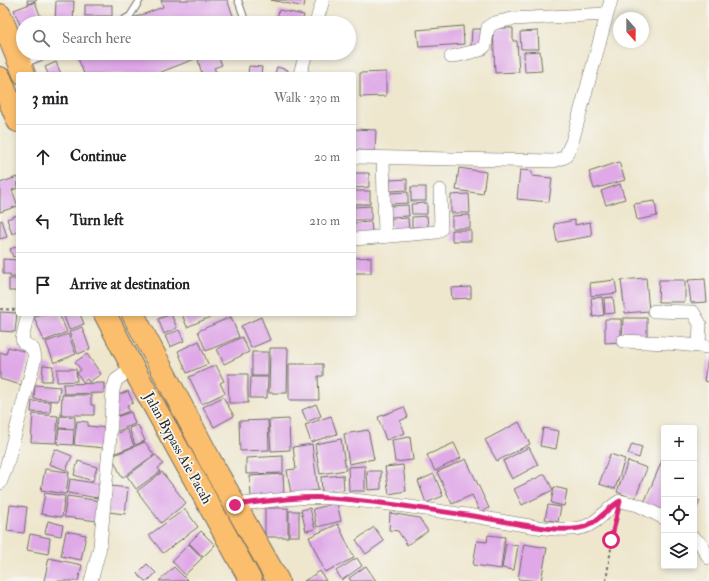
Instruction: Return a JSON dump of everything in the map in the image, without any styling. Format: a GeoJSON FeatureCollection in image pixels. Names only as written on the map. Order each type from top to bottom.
{"type":"FeatureCollection","features":[{"type":"Feature","properties":{"kind":"highway"},"geometry":{"type":"LineString","coordinates":[[0,14],[16,53]]}},
{"type":"Feature","properties":{"kind":"highway"},"geometry":{"type":"LineString","coordinates":[[19,60],[23,70]]}},
{"type":"Feature","properties":{"kind":"highway"},"geometry":{"type":"LineString","coordinates":[[0,78],[16,116]]}},
{"type":"Feature","properties":{"kind":"highway","name":"Jalan Bypass Aie Pacah"},"geometry":{"type":"LineString","coordinates":[[107,316],[133,368],[251,581]]}},
{"type":"Feature","properties":{"kind":"highway"},"geometry":{"type":"LineString","coordinates":[[134,316],[235,505],[278,581]]}},
{"type":"Feature","properties":{"kind":"street"},"geometry":{"type":"LineString","coordinates":[[318,16],[323,0]]}},
{"type":"Feature","properties":{"kind":"street"},"geometry":{"type":"LineString","coordinates":[[356,157],[554,161],[565,157],[572,142],[610,0]]}},
{"type":"Feature","properties":{"kind":"street"},"geometry":{"type":"LineString","coordinates":[[451,57],[480,50],[485,46],[488,27],[494,23],[512,20],[606,14]]}},
{"type":"Feature","properties":{"kind":"street"},"geometry":{"type":"LineString","coordinates":[[301,72],[304,60]]}},
{"type":"Feature","properties":{"kind":"street"},"geometry":{"type":"LineString","coordinates":[[383,158],[385,236]]}},
{"type":"Feature","properties":{"kind":"street"},"geometry":{"type":"LineString","coordinates":[[356,239],[438,232],[441,229],[440,190]]}},
{"type":"Feature","properties":{"kind":"street"},"geometry":{"type":"LineString","coordinates":[[623,341],[704,346],[700,324],[693,312],[654,311]]}},
{"type":"Feature","properties":{"kind":"street"},"geometry":{"type":"LineString","coordinates":[[0,483],[6,468],[35,358],[33,349],[24,343],[22,339],[28,316]]}},
{"type":"Feature","properties":{"kind":"street"},"geometry":{"type":"LineString","coordinates":[[91,581],[100,547],[113,390],[116,380],[133,368]]}},
{"type":"Feature","properties":{"kind":"street"},"geometry":{"type":"LineString","coordinates":[[235,505],[269,501],[330,498],[479,517],[536,526],[570,529],[583,528],[592,524],[612,506],[620,501],[638,505],[661,516]]}},
{"type":"Feature","properties":{"kind":"street"},"geometry":{"type":"LineString","coordinates":[[697,541],[701,544],[709,558]]}},
{"type":"Feature","properties":{"kind":"lane"},"geometry":{"type":"LineString","coordinates":[[130,16],[140,0]]}},
{"type":"Feature","properties":{"kind":"lane"},"geometry":{"type":"LineString","coordinates":[[238,0],[244,16]]}},
{"type":"Feature","properties":{"kind":"lane"},"geometry":{"type":"LineString","coordinates":[[23,70],[39,60]]}},
{"type":"Feature","properties":{"kind":"path"},"geometry":{"type":"LineString","coordinates":[[0,309],[16,310]]}},
{"type":"Feature","properties":{"kind":"path"},"geometry":{"type":"LineString","coordinates":[[606,581],[611,540],[620,501]]}},
{"type":"Feature","properties":{"kind":"building"},"geometry":{"type":"Polygon","coordinates":[[[27,0],[37,0],[28,4],[27,0]]]}},
{"type":"Feature","properties":{"kind":"building"},"geometry":{"type":"Polygon","coordinates":[[[161,0],[227,0],[233,16],[139,16],[163,7],[161,0]]]}},
{"type":"Feature","properties":{"kind":"building"},"geometry":{"type":"Polygon","coordinates":[[[271,0],[305,0],[304,7],[271,0]]]}},
{"type":"Feature","properties":{"kind":"building"},"geometry":{"type":"Polygon","coordinates":[[[56,1],[74,1],[73,16],[55,16],[56,1]]]}},
{"type":"Feature","properties":{"kind":"building"},"geometry":{"type":"Polygon","coordinates":[[[35,2],[40,16],[16,16],[14,10],[35,2]]]}},
{"type":"Feature","properties":{"kind":"building"},"geometry":{"type":"Polygon","coordinates":[[[85,5],[112,5],[112,16],[85,16],[85,5]]]}},
{"type":"Feature","properties":{"kind":"building"},"geometry":{"type":"Polygon","coordinates":[[[279,10],[304,15],[304,16],[278,16],[279,10]]]}},
{"type":"Feature","properties":{"kind":"building"},"geometry":{"type":"Polygon","coordinates":[[[463,26],[464,44],[419,47],[417,30],[463,26]]]}},
{"type":"Feature","properties":{"kind":"building"},"geometry":{"type":"Polygon","coordinates":[[[493,28],[513,28],[513,41],[517,41],[519,72],[495,73],[493,28]]]}},
{"type":"Feature","properties":{"kind":"building"},"geometry":{"type":"Polygon","coordinates":[[[472,29],[483,29],[482,46],[471,46],[472,29]]]}},
{"type":"Feature","properties":{"kind":"building"},"geometry":{"type":"Polygon","coordinates":[[[538,31],[539,49],[521,49],[520,32],[538,31]]]}},
{"type":"Feature","properties":{"kind":"building"},"geometry":{"type":"Polygon","coordinates":[[[540,51],[542,71],[525,72],[524,52],[540,51]]]}},
{"type":"Feature","properties":{"kind":"building"},"geometry":{"type":"Polygon","coordinates":[[[79,60],[192,60],[161,72],[83,72],[79,60]]]}},
{"type":"Feature","properties":{"kind":"building"},"geometry":{"type":"Polygon","coordinates":[[[198,60],[220,60],[222,65],[214,68],[216,72],[201,72],[198,60]]]}},
{"type":"Feature","properties":{"kind":"building"},"geometry":{"type":"Polygon","coordinates":[[[56,62],[60,72],[47,72],[45,67],[56,62]]]}},
{"type":"Feature","properties":{"kind":"building"},"geometry":{"type":"Polygon","coordinates":[[[249,66],[262,67],[261,72],[248,72],[249,66]]]}},
{"type":"Feature","properties":{"kind":"building"},"geometry":{"type":"Polygon","coordinates":[[[277,67],[288,70],[288,72],[276,72],[277,67]]]}},
{"type":"Feature","properties":{"kind":"building"},"geometry":{"type":"Polygon","coordinates":[[[386,72],[386,96],[360,97],[360,73],[386,72]]]}},
{"type":"Feature","properties":{"kind":"building"},"geometry":{"type":"Polygon","coordinates":[[[356,129],[376,130],[375,151],[356,150],[356,129]]]}},
{"type":"Feature","properties":{"kind":"building"},"geometry":{"type":"Polygon","coordinates":[[[619,162],[625,180],[594,189],[589,172],[619,162]]]}},
{"type":"Feature","properties":{"kind":"building"},"geometry":{"type":"Polygon","coordinates":[[[459,168],[486,172],[483,194],[456,190],[459,168]]]}},
{"type":"Feature","properties":{"kind":"building"},"geometry":{"type":"Polygon","coordinates":[[[520,170],[532,171],[532,176],[552,178],[549,202],[517,199],[520,170]]]}},
{"type":"Feature","properties":{"kind":"building"},"geometry":{"type":"Polygon","coordinates":[[[356,173],[369,173],[369,187],[356,188],[356,173]]]}},
{"type":"Feature","properties":{"kind":"building"},"geometry":{"type":"Polygon","coordinates":[[[16,177],[16,189],[12,190],[16,201],[16,207],[0,212],[0,183],[16,177]]]}},
{"type":"Feature","properties":{"kind":"building"},"geometry":{"type":"Polygon","coordinates":[[[407,179],[407,190],[390,191],[390,180],[407,179]]]}},
{"type":"Feature","properties":{"kind":"building"},"geometry":{"type":"Polygon","coordinates":[[[620,184],[625,199],[606,205],[601,191],[620,184]]]}},
{"type":"Feature","properties":{"kind":"building"},"geometry":{"type":"Polygon","coordinates":[[[411,187],[426,187],[426,201],[411,201],[411,187]]]}},
{"type":"Feature","properties":{"kind":"building"},"geometry":{"type":"Polygon","coordinates":[[[356,191],[370,191],[370,204],[356,204],[356,191]]]}},
{"type":"Feature","properties":{"kind":"building"},"geometry":{"type":"Polygon","coordinates":[[[408,192],[408,203],[390,204],[390,193],[408,192]]]}},
{"type":"Feature","properties":{"kind":"building"},"geometry":{"type":"Polygon","coordinates":[[[469,194],[470,213],[451,213],[451,195],[469,194]]]}},
{"type":"Feature","properties":{"kind":"building"},"geometry":{"type":"Polygon","coordinates":[[[655,201],[657,216],[637,220],[634,204],[655,201]]]}},
{"type":"Feature","properties":{"kind":"building"},"geometry":{"type":"Polygon","coordinates":[[[427,203],[427,214],[412,214],[411,204],[427,203]]]}},
{"type":"Feature","properties":{"kind":"building"},"geometry":{"type":"Polygon","coordinates":[[[408,205],[409,216],[390,217],[390,206],[408,205]]]}},
{"type":"Feature","properties":{"kind":"building"},"geometry":{"type":"Polygon","coordinates":[[[371,206],[371,220],[356,220],[356,207],[371,206]]]}},
{"type":"Feature","properties":{"kind":"building"},"geometry":{"type":"Polygon","coordinates":[[[16,215],[16,233],[12,234],[7,219],[16,215]]]}},
{"type":"Feature","properties":{"kind":"building"},"geometry":{"type":"Polygon","coordinates":[[[470,215],[470,228],[452,228],[452,216],[470,215]]]}},
{"type":"Feature","properties":{"kind":"building"},"geometry":{"type":"Polygon","coordinates":[[[427,216],[428,227],[412,227],[412,217],[427,216]]]}},
{"type":"Feature","properties":{"kind":"building"},"geometry":{"type":"Polygon","coordinates":[[[408,218],[409,230],[391,231],[391,219],[408,218]]]}},
{"type":"Feature","properties":{"kind":"building"},"geometry":{"type":"Polygon","coordinates":[[[2,220],[7,237],[0,239],[0,221],[2,220]]]}},
{"type":"Feature","properties":{"kind":"building"},"geometry":{"type":"Polygon","coordinates":[[[575,220],[575,225],[590,222],[592,236],[557,242],[554,224],[575,220]]]}},
{"type":"Feature","properties":{"kind":"building"},"geometry":{"type":"Polygon","coordinates":[[[371,222],[372,232],[356,233],[356,223],[371,222]]]}},
{"type":"Feature","properties":{"kind":"building"},"geometry":{"type":"Polygon","coordinates":[[[452,230],[471,230],[471,241],[452,241],[452,230]]]}},
{"type":"Feature","properties":{"kind":"building"},"geometry":{"type":"Polygon","coordinates":[[[16,247],[16,256],[13,257],[10,249],[16,247]]]}},
{"type":"Feature","properties":{"kind":"building"},"geometry":{"type":"Polygon","coordinates":[[[371,257],[371,273],[356,273],[356,258],[371,257]]]}},
{"type":"Feature","properties":{"kind":"building"},"geometry":{"type":"Polygon","coordinates":[[[3,259],[16,260],[16,277],[10,277],[10,274],[3,274],[3,259]]]}},
{"type":"Feature","properties":{"kind":"building"},"geometry":{"type":"Polygon","coordinates":[[[646,278],[649,311],[625,313],[621,280],[646,278]]]}},
{"type":"Feature","properties":{"kind":"building"},"geometry":{"type":"Polygon","coordinates":[[[9,279],[16,279],[16,291],[9,291],[9,279]]]}},
{"type":"Feature","properties":{"kind":"building"},"geometry":{"type":"Polygon","coordinates":[[[705,279],[707,302],[691,303],[688,280],[705,279]]]}},
{"type":"Feature","properties":{"kind":"building"},"geometry":{"type":"Polygon","coordinates":[[[615,280],[617,293],[591,296],[590,283],[615,280]]]}},
{"type":"Feature","properties":{"kind":"building"},"geometry":{"type":"Polygon","coordinates":[[[659,280],[685,280],[685,302],[658,302],[659,280]]]}},
{"type":"Feature","properties":{"kind":"building"},"geometry":{"type":"Polygon","coordinates":[[[471,287],[471,298],[452,299],[451,288],[471,287]]]}},
{"type":"Feature","properties":{"kind":"building"},"geometry":{"type":"Polygon","coordinates":[[[602,297],[604,315],[593,317],[591,298],[602,297]]]}},
{"type":"Feature","properties":{"kind":"building"},"geometry":{"type":"Polygon","coordinates":[[[613,297],[615,313],[605,314],[604,298],[613,297]]]}},
{"type":"Feature","properties":{"kind":"building"},"geometry":{"type":"Polygon","coordinates":[[[0,312],[16,313],[15,332],[0,331],[0,312]]]}},
{"type":"Feature","properties":{"kind":"building"},"geometry":{"type":"Polygon","coordinates":[[[60,316],[67,332],[44,341],[34,317],[60,316]]]}},
{"type":"Feature","properties":{"kind":"building"},"geometry":{"type":"Polygon","coordinates":[[[64,316],[81,316],[84,324],[69,330],[64,316]]]}},
{"type":"Feature","properties":{"kind":"building"},"geometry":{"type":"Polygon","coordinates":[[[166,316],[172,316],[177,328],[164,334],[158,319],[166,316]]]}},
{"type":"Feature","properties":{"kind":"building"},"geometry":{"type":"Polygon","coordinates":[[[183,316],[213,316],[187,327],[183,316]]]}},
{"type":"Feature","properties":{"kind":"building"},"geometry":{"type":"Polygon","coordinates":[[[231,317],[239,337],[206,351],[198,331],[231,317]]]}},
{"type":"Feature","properties":{"kind":"building"},"geometry":{"type":"Polygon","coordinates":[[[261,317],[270,340],[251,348],[241,326],[261,317]]]}},
{"type":"Feature","properties":{"kind":"building"},"geometry":{"type":"Polygon","coordinates":[[[623,318],[647,318],[647,339],[622,339],[623,318]]]}},
{"type":"Feature","properties":{"kind":"building"},"geometry":{"type":"Polygon","coordinates":[[[605,319],[621,319],[621,342],[605,343],[605,319]]]}},
{"type":"Feature","properties":{"kind":"building"},"geometry":{"type":"Polygon","coordinates":[[[82,327],[90,349],[78,354],[69,332],[82,327]]]}},
{"type":"Feature","properties":{"kind":"building"},"geometry":{"type":"Polygon","coordinates":[[[179,330],[184,341],[170,347],[165,336],[179,330]]]}},
{"type":"Feature","properties":{"kind":"building"},"geometry":{"type":"Polygon","coordinates":[[[68,334],[76,354],[54,363],[46,342],[68,334]]]}},
{"type":"Feature","properties":{"kind":"building"},"geometry":{"type":"Polygon","coordinates":[[[242,337],[249,352],[224,364],[217,349],[242,337]]]}},
{"type":"Feature","properties":{"kind":"building"},"geometry":{"type":"Polygon","coordinates":[[[199,341],[208,364],[187,373],[178,351],[199,341]]]}},
{"type":"Feature","properties":{"kind":"building"},"geometry":{"type":"Polygon","coordinates":[[[8,347],[30,353],[21,385],[0,379],[0,352],[6,354],[8,347]]]}},
{"type":"Feature","properties":{"kind":"building"},"geometry":{"type":"Polygon","coordinates":[[[270,348],[288,348],[287,393],[269,393],[270,348]]]}},
{"type":"Feature","properties":{"kind":"building"},"geometry":{"type":"Polygon","coordinates":[[[252,352],[268,352],[268,376],[252,376],[252,352]]]}},
{"type":"Feature","properties":{"kind":"building"},"geometry":{"type":"Polygon","coordinates":[[[87,354],[101,374],[89,382],[87,379],[83,382],[77,373],[81,370],[75,362],[87,354]]]}},
{"type":"Feature","properties":{"kind":"building"},"geometry":{"type":"Polygon","coordinates":[[[709,357],[709,382],[704,381],[709,357]]]}},
{"type":"Feature","properties":{"kind":"building"},"geometry":{"type":"Polygon","coordinates":[[[289,364],[323,364],[323,376],[318,376],[319,400],[289,400],[289,364]]]}},
{"type":"Feature","properties":{"kind":"building"},"geometry":{"type":"Polygon","coordinates":[[[43,365],[53,366],[52,381],[42,381],[43,365]]]}},
{"type":"Feature","properties":{"kind":"building"},"geometry":{"type":"Polygon","coordinates":[[[216,365],[224,381],[220,383],[225,393],[202,404],[189,377],[216,365]]]}},
{"type":"Feature","properties":{"kind":"building"},"geometry":{"type":"Polygon","coordinates":[[[57,369],[76,369],[77,381],[57,382],[57,369]]]}},
{"type":"Feature","properties":{"kind":"building"},"geometry":{"type":"Polygon","coordinates":[[[228,374],[248,374],[248,403],[229,403],[228,374]]]}},
{"type":"Feature","properties":{"kind":"building"},"geometry":{"type":"Polygon","coordinates":[[[251,377],[268,377],[267,398],[250,398],[251,377]]]}},
{"type":"Feature","properties":{"kind":"building"},"geometry":{"type":"Polygon","coordinates":[[[104,383],[104,393],[64,394],[63,384],[104,383]]]}},
{"type":"Feature","properties":{"kind":"building"},"geometry":{"type":"Polygon","coordinates":[[[35,385],[60,387],[58,401],[34,399],[35,385]]]}},
{"type":"Feature","properties":{"kind":"building"},"geometry":{"type":"Polygon","coordinates":[[[128,391],[133,403],[127,405],[129,411],[115,417],[114,397],[128,391]]]}},
{"type":"Feature","properties":{"kind":"building"},"geometry":{"type":"Polygon","coordinates":[[[62,395],[91,395],[91,405],[94,405],[94,415],[61,415],[62,395]]]}},
{"type":"Feature","properties":{"kind":"building"},"geometry":{"type":"Polygon","coordinates":[[[223,397],[234,416],[214,427],[203,407],[223,397]]]}},
{"type":"Feature","properties":{"kind":"building"},"geometry":{"type":"Polygon","coordinates":[[[32,401],[51,402],[50,413],[31,412],[32,401]]]}},
{"type":"Feature","properties":{"kind":"building"},"geometry":{"type":"Polygon","coordinates":[[[316,404],[321,416],[307,422],[302,410],[316,404]]]}},
{"type":"Feature","properties":{"kind":"building"},"geometry":{"type":"Polygon","coordinates":[[[404,407],[408,417],[400,421],[405,433],[386,440],[378,417],[404,407]]]}},
{"type":"Feature","properties":{"kind":"building"},"geometry":{"type":"Polygon","coordinates":[[[131,412],[135,424],[115,432],[116,417],[131,412]]]}},
{"type":"Feature","properties":{"kind":"building"},"geometry":{"type":"Polygon","coordinates":[[[33,414],[58,416],[56,443],[31,442],[33,414]]]}},
{"type":"Feature","properties":{"kind":"building"},"geometry":{"type":"Polygon","coordinates":[[[60,416],[75,417],[75,429],[59,428],[60,416]]]}},
{"type":"Feature","properties":{"kind":"building"},"geometry":{"type":"Polygon","coordinates":[[[331,416],[337,434],[311,442],[305,425],[331,416]]]}},
{"type":"Feature","properties":{"kind":"building"},"geometry":{"type":"Polygon","coordinates":[[[289,419],[290,450],[271,451],[269,420],[289,419]]]}},
{"type":"Feature","properties":{"kind":"building"},"geometry":{"type":"Polygon","coordinates":[[[268,420],[269,450],[240,451],[239,421],[268,420]]]}},
{"type":"Feature","properties":{"kind":"building"},"geometry":{"type":"Polygon","coordinates":[[[77,421],[88,422],[88,426],[107,428],[104,448],[74,445],[77,421]]]}},
{"type":"Feature","properties":{"kind":"building"},"geometry":{"type":"Polygon","coordinates":[[[519,422],[530,444],[497,461],[485,440],[519,422]]]}},
{"type":"Feature","properties":{"kind":"building"},"geometry":{"type":"Polygon","coordinates":[[[138,425],[145,441],[135,445],[129,428],[138,425]]]}},
{"type":"Feature","properties":{"kind":"building"},"geometry":{"type":"Polygon","coordinates":[[[543,428],[559,431],[556,449],[540,446],[543,428]]]}},
{"type":"Feature","properties":{"kind":"building"},"geometry":{"type":"Polygon","coordinates":[[[59,429],[74,430],[73,445],[57,444],[59,429]]]}},
{"type":"Feature","properties":{"kind":"building"},"geometry":{"type":"Polygon","coordinates":[[[127,429],[134,446],[113,454],[113,435],[127,429]]]}},
{"type":"Feature","properties":{"kind":"building"},"geometry":{"type":"Polygon","coordinates":[[[368,430],[374,459],[349,464],[344,434],[368,430]]]}},
{"type":"Feature","properties":{"kind":"building"},"geometry":{"type":"Polygon","coordinates":[[[410,437],[413,460],[395,462],[392,440],[410,437]]]}},
{"type":"Feature","properties":{"kind":"building"},"geometry":{"type":"Polygon","coordinates":[[[341,439],[346,470],[320,474],[315,444],[341,439]]]}},
{"type":"Feature","properties":{"kind":"building"},"geometry":{"type":"Polygon","coordinates":[[[145,442],[154,455],[122,478],[112,456],[145,442]]]}},
{"type":"Feature","properties":{"kind":"building"},"geometry":{"type":"Polygon","coordinates":[[[454,443],[461,458],[435,471],[427,455],[454,443]]]}},
{"type":"Feature","properties":{"kind":"building"},"geometry":{"type":"Polygon","coordinates":[[[312,444],[318,490],[291,494],[287,470],[296,469],[293,447],[312,444]]]}},
{"type":"Feature","properties":{"kind":"building"},"geometry":{"type":"Polygon","coordinates":[[[632,444],[642,447],[639,458],[628,454],[632,444]]]}},
{"type":"Feature","properties":{"kind":"building"},"geometry":{"type":"Polygon","coordinates":[[[529,447],[538,465],[512,479],[503,461],[529,447]]]}},
{"type":"Feature","properties":{"kind":"building"},"geometry":{"type":"Polygon","coordinates":[[[55,449],[72,456],[66,470],[49,464],[55,449]]]}},
{"type":"Feature","properties":{"kind":"building"},"geometry":{"type":"Polygon","coordinates":[[[610,454],[625,459],[615,489],[599,484],[610,454]]]}},
{"type":"Feature","properties":{"kind":"building"},"geometry":{"type":"Polygon","coordinates":[[[156,455],[163,464],[158,468],[160,472],[136,489],[127,476],[156,455]]]}},
{"type":"Feature","properties":{"kind":"building"},"geometry":{"type":"Polygon","coordinates":[[[283,456],[283,473],[246,474],[246,458],[283,456]]]}},
{"type":"Feature","properties":{"kind":"building"},"geometry":{"type":"Polygon","coordinates":[[[466,459],[489,508],[480,512],[472,495],[452,504],[437,472],[466,459]]]}},
{"type":"Feature","properties":{"kind":"building"},"geometry":{"type":"Polygon","coordinates":[[[78,461],[97,467],[93,481],[74,475],[78,461]]]}},
{"type":"Feature","properties":{"kind":"building"},"geometry":{"type":"Polygon","coordinates":[[[628,461],[647,468],[635,499],[617,492],[628,461]]]}},
{"type":"Feature","properties":{"kind":"building"},"geometry":{"type":"Polygon","coordinates":[[[661,463],[661,510],[644,503],[661,463]]]}},
{"type":"Feature","properties":{"kind":"building"},"geometry":{"type":"Polygon","coordinates":[[[403,465],[406,491],[389,494],[385,467],[403,465]]]}},
{"type":"Feature","properties":{"kind":"building"},"geometry":{"type":"Polygon","coordinates":[[[365,466],[365,491],[349,491],[348,467],[365,466]]]}},
{"type":"Feature","properties":{"kind":"building"},"geometry":{"type":"Polygon","coordinates":[[[45,469],[69,472],[66,494],[41,490],[45,469]]]}},
{"type":"Feature","properties":{"kind":"building"},"geometry":{"type":"Polygon","coordinates":[[[367,471],[381,471],[381,489],[368,490],[367,471]]]}},
{"type":"Feature","properties":{"kind":"building"},"geometry":{"type":"Polygon","coordinates":[[[162,472],[186,503],[161,523],[137,491],[162,472]]]}},
{"type":"Feature","properties":{"kind":"building"},"geometry":{"type":"Polygon","coordinates":[[[283,474],[284,496],[251,498],[250,476],[283,474]]]}},
{"type":"Feature","properties":{"kind":"building"},"geometry":{"type":"Polygon","coordinates":[[[434,474],[443,496],[426,503],[418,481],[434,474]]]}},
{"type":"Feature","properties":{"kind":"building"},"geometry":{"type":"Polygon","coordinates":[[[545,474],[553,490],[522,505],[514,489],[545,474]]]}},
{"type":"Feature","properties":{"kind":"building"},"geometry":{"type":"Polygon","coordinates":[[[343,475],[344,490],[322,492],[321,477],[343,475]]]}},
{"type":"Feature","properties":{"kind":"building"},"geometry":{"type":"Polygon","coordinates":[[[70,479],[100,484],[98,498],[68,493],[70,479]]]}},
{"type":"Feature","properties":{"kind":"building"},"geometry":{"type":"Polygon","coordinates":[[[111,486],[128,488],[125,514],[108,512],[111,486]]]}},
{"type":"Feature","properties":{"kind":"building"},"geometry":{"type":"Polygon","coordinates":[[[554,487],[567,490],[564,506],[551,503],[554,487]]]}},
{"type":"Feature","properties":{"kind":"building"},"geometry":{"type":"Polygon","coordinates":[[[45,493],[65,496],[62,517],[41,514],[45,493]]]}},
{"type":"Feature","properties":{"kind":"building"},"geometry":{"type":"Polygon","coordinates":[[[67,496],[101,501],[98,521],[64,517],[67,496]]]}},
{"type":"Feature","properties":{"kind":"building"},"geometry":{"type":"Polygon","coordinates":[[[697,500],[700,501],[697,508],[697,500]]]}},
{"type":"Feature","properties":{"kind":"building"},"geometry":{"type":"Polygon","coordinates":[[[337,503],[341,521],[317,527],[313,509],[337,503]]]}},
{"type":"Feature","properties":{"kind":"building"},"geometry":{"type":"Polygon","coordinates":[[[10,505],[27,507],[24,533],[7,531],[10,505]]]}},
{"type":"Feature","properties":{"kind":"building"},"geometry":{"type":"Polygon","coordinates":[[[548,505],[561,507],[558,522],[545,519],[548,505]]]}},
{"type":"Feature","properties":{"kind":"building"},"geometry":{"type":"Polygon","coordinates":[[[265,508],[288,508],[288,537],[265,537],[265,508]]]}},
{"type":"Feature","properties":{"kind":"building"},"geometry":{"type":"Polygon","coordinates":[[[310,508],[315,529],[306,531],[301,510],[310,508]]]}},
{"type":"Feature","properties":{"kind":"building"},"geometry":{"type":"Polygon","coordinates":[[[185,509],[198,527],[163,553],[149,535],[185,509]]]}},
{"type":"Feature","properties":{"kind":"building"},"geometry":{"type":"Polygon","coordinates":[[[289,511],[299,511],[299,536],[289,536],[289,511]]]}},
{"type":"Feature","properties":{"kind":"building"},"geometry":{"type":"Polygon","coordinates":[[[390,513],[419,518],[428,531],[407,545],[398,531],[389,530],[390,513]]]}},
{"type":"Feature","properties":{"kind":"building"},"geometry":{"type":"Polygon","coordinates":[[[48,521],[63,525],[61,536],[45,533],[48,521]]]}},
{"type":"Feature","properties":{"kind":"building"},"geometry":{"type":"Polygon","coordinates":[[[338,524],[354,558],[325,572],[309,537],[338,524]]]}},
{"type":"Feature","properties":{"kind":"building"},"geometry":{"type":"Polygon","coordinates":[[[374,527],[384,541],[366,554],[356,540],[374,527]]]}},
{"type":"Feature","properties":{"kind":"building"},"geometry":{"type":"Polygon","coordinates":[[[66,531],[86,535],[81,560],[61,556],[66,531]]]}},
{"type":"Feature","properties":{"kind":"building"},"geometry":{"type":"Polygon","coordinates":[[[201,531],[215,545],[203,557],[189,543],[201,531]]]}},
{"type":"Feature","properties":{"kind":"building"},"geometry":{"type":"Polygon","coordinates":[[[30,534],[50,538],[48,554],[27,550],[30,534]]]}},
{"type":"Feature","properties":{"kind":"building"},"geometry":{"type":"Polygon","coordinates":[[[488,535],[505,537],[501,569],[473,565],[477,541],[487,542],[488,535]]]}},
{"type":"Feature","properties":{"kind":"building"},"geometry":{"type":"Polygon","coordinates":[[[189,544],[202,558],[185,575],[172,561],[189,544]]]}},
{"type":"Feature","properties":{"kind":"building"},"geometry":{"type":"Polygon","coordinates":[[[506,544],[518,546],[514,570],[502,568],[506,544]]]}},
{"type":"Feature","properties":{"kind":"building"},"geometry":{"type":"Polygon","coordinates":[[[524,544],[547,548],[541,581],[518,579],[524,544]]]}},
{"type":"Feature","properties":{"kind":"building"},"geometry":{"type":"Polygon","coordinates":[[[49,558],[82,565],[78,581],[44,581],[49,558]]]}},
{"type":"Feature","properties":{"kind":"building"},"geometry":{"type":"Polygon","coordinates":[[[357,558],[362,566],[342,580],[336,571],[357,558]]]}},
{"type":"Feature","properties":{"kind":"building"},"geometry":{"type":"Polygon","coordinates":[[[147,564],[156,573],[148,581],[145,581],[137,574],[147,564]]]}},
{"type":"Feature","properties":{"kind":"building"},"geometry":{"type":"Polygon","coordinates":[[[366,566],[376,581],[351,581],[349,578],[366,566]]]}},
{"type":"Feature","properties":{"kind":"building"},"geometry":{"type":"Polygon","coordinates":[[[174,567],[188,581],[159,581],[174,567]]]}},
{"type":"Feature","properties":{"kind":"building"},"geometry":{"type":"Polygon","coordinates":[[[320,571],[326,581],[304,581],[320,571]]]}},
{"type":"Feature","properties":{"kind":"route"},"geometry":{"type":"LineString","coordinates":[[235,505],[269,501],[330,498],[400,506],[536,526],[570,529],[583,528],[592,524],[612,506],[620,501],[611,540]]}}]}
